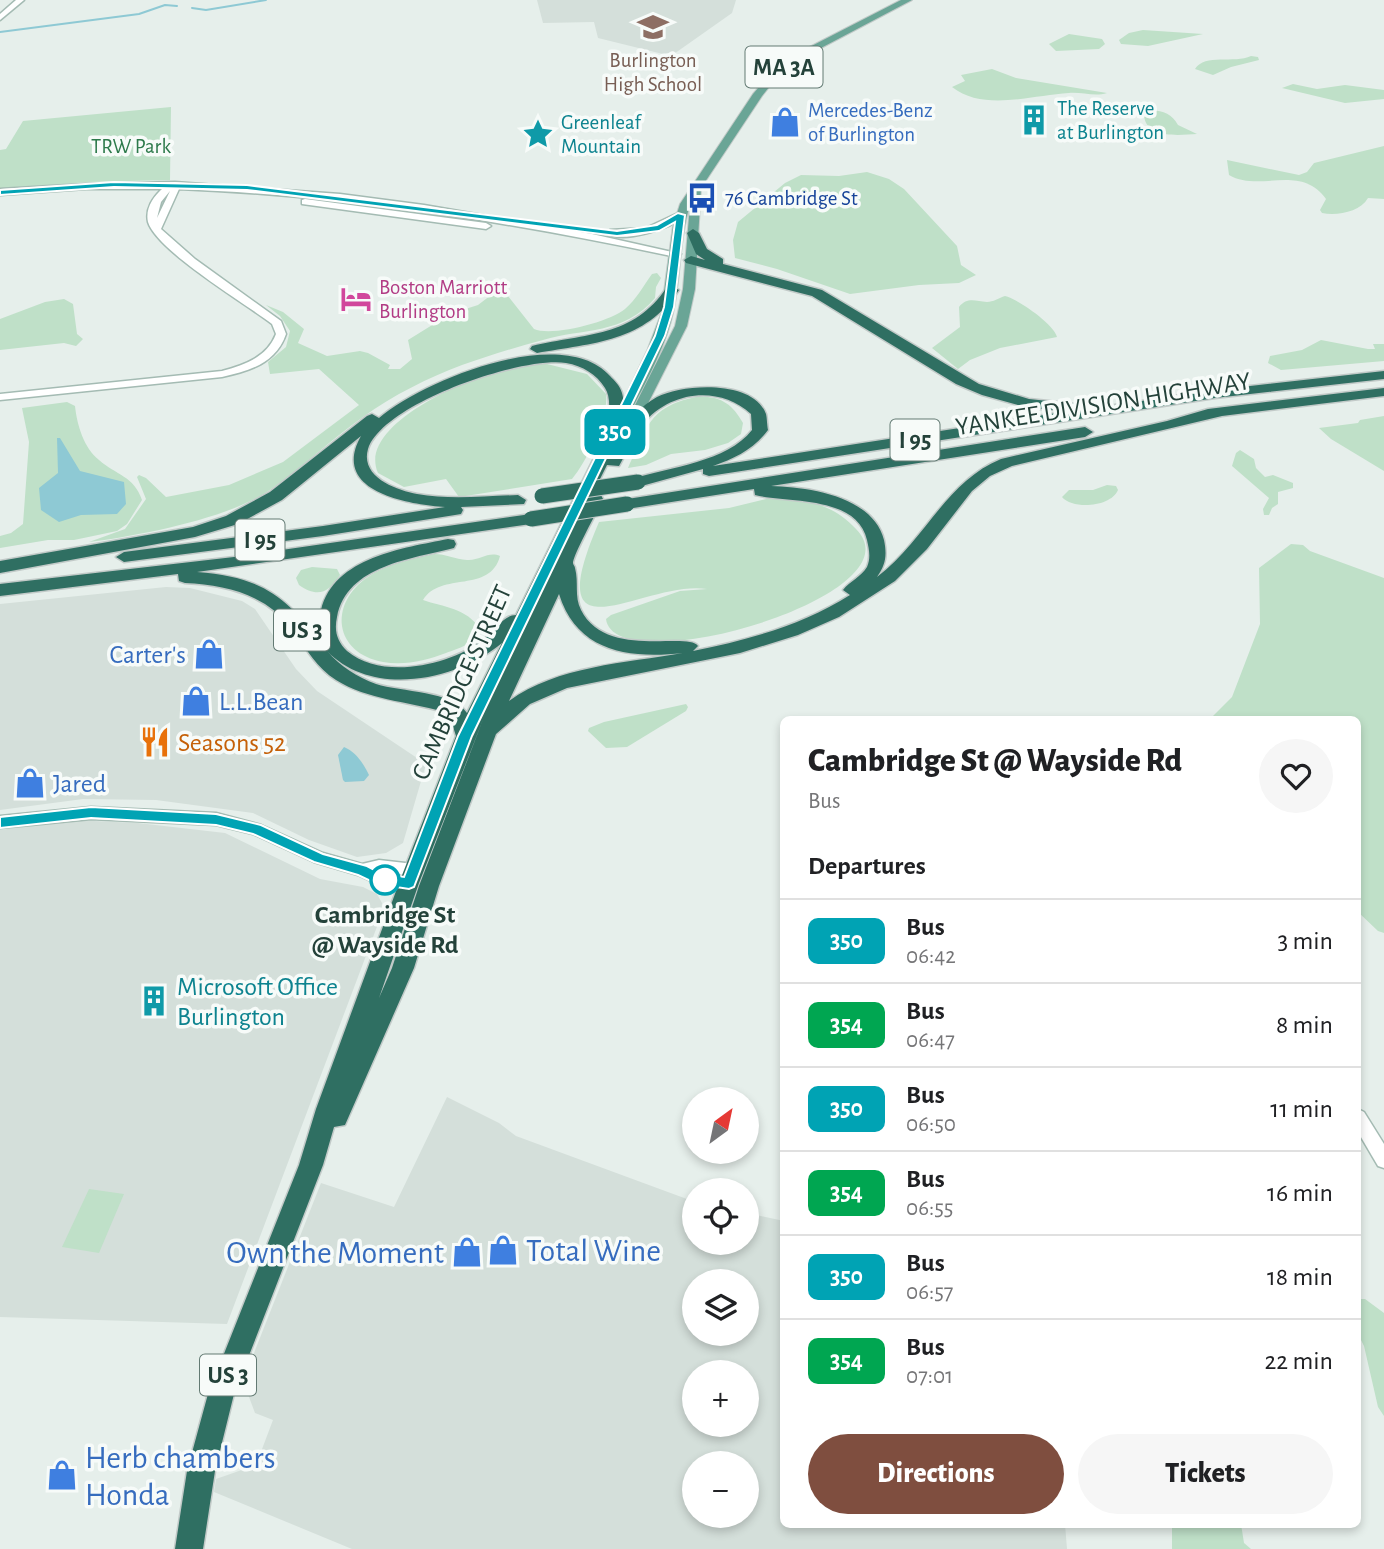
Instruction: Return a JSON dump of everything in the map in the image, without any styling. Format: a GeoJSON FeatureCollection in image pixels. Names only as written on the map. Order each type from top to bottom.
{"type":"FeatureCollection","features":[{"type":"Feature","properties":{"kind":"highway"},"geometry":{"type":"LineString","coordinates":[[692,233],[696,245],[712,260],[768,279]]}},
{"type":"Feature","properties":{"kind":"highway"},"geometry":{"type":"LineString","coordinates":[[691,260],[817,293],[961,381],[1009,399],[1066,407],[1192,398]]}},
{"type":"Feature","properties":{"kind":"highway"},"geometry":{"type":"LineString","coordinates":[[0,568],[186,534],[232,520],[271,500],[367,423],[421,389],[492,361],[624,330],[657,312],[672,290]]}},
{"type":"Feature","properties":{"kind":"highway"},"geometry":{"type":"LineString","coordinates":[[518,500],[431,501],[392,493],[372,482],[362,470],[362,446],[375,429],[431,393],[482,371],[535,357],[576,361],[606,377],[617,399],[617,441]]}},
{"type":"Feature","properties":{"kind":"highway","name":"YANKEE DIVISION HIGHWAY"},"geometry":{"type":"LineString","coordinates":[[0,568],[151,554],[323,531],[1192,398],[1384,375]]}},
{"type":"Feature","properties":{"kind":"highway","name":"US 3"},"geometry":{"type":"LineString","coordinates":[[617,441],[655,404],[688,393],[712,391],[734,396],[750,404],[760,416],[758,436],[740,450],[638,482]]}},
{"type":"Feature","properties":{"kind":"highway","name":"YANKEE DIVISION HIGHWAY"},"geometry":{"type":"LineString","coordinates":[[0,590],[376,543],[1219,412],[1384,392]]}},
{"type":"Feature","properties":{"kind":"highway"},"geometry":{"type":"LineString","coordinates":[[481,747],[505,714],[521,702],[555,685],[750,645],[789,632],[848,605],[877,587],[904,565],[971,483],[993,468],[1219,412]]}},
{"type":"Feature","properties":{"kind":"highway","name":"CAMBRIDGE STREET"},"geometry":{"type":"LineString","coordinates":[[422,878],[513,668],[570,551],[617,441]]}},
{"type":"Feature","properties":{"kind":"highway","name":"CAMBRIDGE STREET"},"geometry":{"type":"LineString","coordinates":[[189,1549],[201,1471],[221,1394],[294,1210],[403,968],[422,878],[465,736],[532,597],[617,441]]}},
{"type":"Feature","properties":{"kind":"highway"},"geometry":{"type":"LineString","coordinates":[[570,551],[564,590],[572,612],[589,631],[602,639],[639,649],[676,648],[712,642],[795,619],[848,593],[870,577],[875,568],[878,557],[875,534],[859,517],[835,503],[790,492],[704,492]]}},
{"type":"Feature","properties":{"kind":"highway"},"geometry":{"type":"LineString","coordinates":[[531,519],[400,554],[372,566],[355,576],[337,594],[329,609],[326,626],[335,648],[356,664],[386,673],[425,673],[462,661],[483,649],[507,629],[532,597]]}},
{"type":"Feature","properties":{"kind":"highway","name":"US 3"},"geometry":{"type":"LineString","coordinates":[[111,577],[205,578],[252,589],[287,612],[313,647],[340,674],[367,688],[450,706],[458,714],[465,736]]}},
{"type":"Feature","properties":{"kind":"main road"},"geometry":{"type":"LineString","coordinates":[[0,18],[20,0]]}},
{"type":"Feature","properties":{"kind":"main road","name":"CAMBRIDGE STREET"},"geometry":{"type":"LineString","coordinates":[[617,441],[660,336],[672,290],[681,215],[687,200],[758,94],[778,72],[839,33],[908,0]]}},
{"type":"Feature","properties":{"kind":"main road"},"geometry":{"type":"LineString","coordinates":[[0,192],[86,186],[301,192],[605,233],[633,233],[659,228],[681,215]]}},
{"type":"Feature","properties":{"kind":"main road"},"geometry":{"type":"LineString","coordinates":[[158,230],[162,214],[175,188]]}},
{"type":"Feature","properties":{"kind":"main road"},"geometry":{"type":"LineString","coordinates":[[0,199],[74,193],[162,192],[175,188],[527,231],[691,260]]}},
{"type":"Feature","properties":{"kind":"main road","name":"CAMBRIDGE STREET"},"geometry":{"type":"LineString","coordinates":[[617,441],[681,326],[690,289],[696,189]]}},
{"type":"Feature","properties":{"kind":"main road"},"geometry":{"type":"LineString","coordinates":[[0,397],[222,374],[254,364],[272,351],[281,337],[277,323],[173,246],[158,230],[153,214],[162,192]]}},
{"type":"Feature","properties":{"kind":"main road"},"geometry":{"type":"LineString","coordinates":[[541,224],[675,258]]}},
{"type":"Feature","properties":{"kind":"main road"},"geometry":{"type":"LineString","coordinates":[[0,822],[91,813],[216,819],[256,829],[319,858],[362,870],[377,878],[422,878]]}},
{"type":"Feature","properties":{"kind":"main road"},"geometry":{"type":"LineString","coordinates":[[1361,1122],[1384,1160]]}},
{"type":"Feature","properties":{"kind":"shaded area","name":"Burlington High School"},"geometry":{"type":"Polygon","coordinates":[[[537,0],[736,0],[732,13],[671,56],[598,38],[594,22],[543,23],[537,0]]]}},
{"type":"Feature","properties":{"kind":"shaded area"},"geometry":{"type":"Polygon","coordinates":[[[166,587],[190,588],[242,601],[255,609],[296,669],[317,691],[426,764],[403,843],[386,853],[357,857],[309,840],[253,813],[156,800],[83,799],[0,810],[0,604],[166,587]]]}},
{"type":"Feature","properties":{"kind":"shaded area"},"geometry":{"type":"Polygon","coordinates":[[[73,820],[138,823],[225,833],[320,879],[363,887],[377,894],[382,903],[381,916],[227,1324],[0,1317],[0,830],[73,820]]]}},
{"type":"Feature","properties":{"kind":"shaded area"},"geometry":{"type":"Polygon","coordinates":[[[447,1097],[499,1123],[516,1136],[682,1197],[682,1255],[759,1255],[759,1216],[780,1220],[780,1528],[1065,1528],[1067,1549],[352,1549],[214,1492],[216,1479],[256,1465],[273,1420],[255,1413],[243,1381],[321,1183],[394,1207],[447,1097]]]}},
{"type":"Feature","properties":{"kind":"green space"},"geometry":{"type":"Polygon","coordinates":[[[1143,30],[1203,34],[1148,46],[1121,44],[1119,40],[1129,33],[1143,30]]]}},
{"type":"Feature","properties":{"kind":"green space"},"geometry":{"type":"Polygon","coordinates":[[[1069,34],[1102,39],[1105,44],[1099,49],[1056,51],[1049,44],[1069,34]]]}},
{"type":"Feature","properties":{"kind":"green space"},"geometry":{"type":"Polygon","coordinates":[[[1258,57],[1259,60],[1213,75],[1195,69],[1206,61],[1258,57]]]}},
{"type":"Feature","properties":{"kind":"green space"},"geometry":{"type":"Polygon","coordinates":[[[992,69],[1016,78],[1107,93],[1069,93],[993,100],[965,95],[952,87],[965,81],[961,75],[992,69]]]}},
{"type":"Feature","properties":{"kind":"green space"},"geometry":{"type":"Polygon","coordinates":[[[1293,84],[1317,89],[1345,85],[1384,90],[1384,99],[1345,103],[1282,88],[1293,84]]]}},
{"type":"Feature","properties":{"kind":"green space","name":"TRW Park"},"geometry":{"type":"Polygon","coordinates":[[[171,107],[170,180],[89,182],[0,189],[0,150],[6,149],[23,121],[171,107]]]}},
{"type":"Feature","properties":{"kind":"green space"},"geometry":{"type":"Polygon","coordinates":[[[1151,110],[1167,114],[1178,125],[1197,134],[1173,135],[1151,129],[1144,116],[1151,110]]]}},
{"type":"Feature","properties":{"kind":"green space"},"geometry":{"type":"Polygon","coordinates":[[[1384,146],[1384,199],[1368,198],[1360,207],[1341,213],[1322,213],[1320,210],[1326,199],[1316,188],[1304,183],[1292,180],[1241,180],[1229,175],[1227,160],[1299,175],[1307,172],[1314,163],[1384,146]]]}},
{"type":"Feature","properties":{"kind":"green space"},"geometry":{"type":"Polygon","coordinates":[[[867,172],[889,179],[904,189],[957,246],[961,265],[976,275],[959,283],[850,294],[735,258],[733,240],[738,222],[785,183],[801,175],[839,176],[867,172]]]}},
{"type":"Feature","properties":{"kind":"green space"},"geometry":{"type":"Polygon","coordinates":[[[657,273],[661,278],[656,287],[655,298],[630,318],[602,328],[558,336],[512,349],[424,381],[374,409],[280,483],[249,502],[181,525],[89,542],[125,529],[146,499],[137,477],[139,475],[166,497],[229,485],[283,462],[359,405],[319,369],[270,374],[268,362],[286,347],[290,331],[280,316],[266,305],[283,312],[304,329],[298,343],[327,356],[360,351],[368,353],[390,365],[388,369],[400,369],[412,359],[408,340],[450,314],[478,305],[499,289],[504,291],[534,329],[566,330],[607,319],[625,309],[652,274],[657,273]]]}},
{"type":"Feature","properties":{"kind":"green space"},"geometry":{"type":"Polygon","coordinates":[[[1005,296],[1035,313],[1050,326],[1057,337],[1000,348],[970,360],[958,369],[932,348],[960,327],[959,307],[962,304],[972,300],[989,302],[1005,296]]]}},
{"type":"Feature","properties":{"kind":"green space"},"geometry":{"type":"Polygon","coordinates":[[[64,299],[73,304],[77,334],[83,339],[76,346],[64,343],[0,350],[0,319],[45,302],[64,299]]]}},
{"type":"Feature","properties":{"kind":"green space"},"geometry":{"type":"Polygon","coordinates":[[[1321,340],[1368,349],[1375,349],[1373,344],[1384,344],[1384,361],[1281,370],[1268,363],[1270,356],[1302,350],[1321,340]]]}},
{"type":"Feature","properties":{"kind":"green space"},"geometry":{"type":"Polygon","coordinates":[[[543,363],[587,374],[606,394],[604,414],[596,438],[572,479],[459,497],[446,479],[404,487],[378,473],[376,456],[383,439],[416,408],[460,385],[495,371],[543,363]]]}},
{"type":"Feature","properties":{"kind":"green space"},"geometry":{"type":"Polygon","coordinates":[[[712,397],[729,405],[743,423],[741,434],[728,443],[705,450],[671,454],[646,465],[628,468],[645,431],[658,413],[680,401],[712,397]]]}},
{"type":"Feature","properties":{"kind":"green space"},"geometry":{"type":"Polygon","coordinates":[[[67,402],[75,406],[89,449],[105,465],[129,481],[142,500],[127,524],[117,531],[74,540],[48,540],[0,548],[0,536],[11,533],[23,524],[29,442],[22,408],[67,402]]]}},
{"type":"Feature","properties":{"kind":"green space"},"geometry":{"type":"Polygon","coordinates":[[[1384,416],[1384,471],[1331,439],[1319,428],[1358,423],[1360,420],[1384,416]]]}},
{"type":"Feature","properties":{"kind":"green space"},"geometry":{"type":"Polygon","coordinates":[[[1240,450],[1254,459],[1256,468],[1265,477],[1273,475],[1293,483],[1293,488],[1278,492],[1278,504],[1272,508],[1269,515],[1264,515],[1263,509],[1269,498],[1232,466],[1236,453],[1240,450]]]}},
{"type":"Feature","properties":{"kind":"green space"},"geometry":{"type":"Polygon","coordinates":[[[1107,485],[1116,486],[1118,490],[1114,496],[1100,503],[1074,504],[1062,497],[1069,490],[1093,490],[1107,485]]]}},
{"type":"Feature","properties":{"kind":"green space"},"geometry":{"type":"Polygon","coordinates":[[[774,497],[808,502],[838,514],[856,529],[865,555],[846,580],[808,604],[759,624],[706,637],[658,642],[622,637],[606,619],[680,591],[707,589],[682,589],[606,606],[589,605],[580,593],[583,566],[599,522],[729,508],[774,497]]]}},
{"type":"Feature","properties":{"kind":"green space"},"geometry":{"type":"Polygon","coordinates":[[[1291,544],[1303,545],[1310,551],[1384,578],[1384,933],[1378,931],[1361,915],[1361,716],[1213,716],[1232,697],[1260,624],[1259,568],[1291,544]]]}},
{"type":"Feature","properties":{"kind":"green space"},"geometry":{"type":"Polygon","coordinates":[[[434,554],[467,560],[500,556],[495,568],[486,575],[441,586],[431,591],[423,600],[462,612],[480,629],[475,638],[446,653],[408,663],[383,662],[354,649],[342,626],[342,613],[355,588],[383,569],[434,554]]]}},
{"type":"Feature","properties":{"kind":"green space"},"geometry":{"type":"Polygon","coordinates":[[[312,567],[337,569],[340,575],[327,590],[311,591],[299,585],[296,578],[301,570],[312,567]]]}},
{"type":"Feature","properties":{"kind":"green space"},"geometry":{"type":"Polygon","coordinates":[[[686,704],[686,711],[627,747],[606,748],[588,731],[589,728],[604,722],[686,704]]]}},
{"type":"Feature","properties":{"kind":"green space"},"geometry":{"type":"Polygon","coordinates":[[[89,1189],[124,1194],[99,1253],[62,1247],[89,1189]]]}},
{"type":"Feature","properties":{"kind":"green space"},"geometry":{"type":"Polygon","coordinates":[[[1361,1299],[1384,1313],[1384,1416],[1378,1407],[1361,1340],[1361,1299]]]}},
{"type":"Feature","properties":{"kind":"green space"},"geometry":{"type":"Polygon","coordinates":[[[1172,1528],[1242,1528],[1244,1543],[1251,1549],[1172,1549],[1172,1528]]]}},
{"type":"Feature","properties":{"kind":"water"},"geometry":{"type":"Polygon","coordinates":[[[57,438],[60,438],[80,471],[124,482],[126,504],[117,514],[81,515],[59,522],[41,510],[39,488],[58,473],[57,438]]]}},
{"type":"Feature","properties":{"kind":"water"},"geometry":{"type":"Polygon","coordinates":[[[344,747],[356,755],[364,766],[369,775],[364,781],[343,780],[338,755],[344,747]]]}},
{"type":"Feature","properties":{"kind":"waterway"},"geometry":{"type":"LineString","coordinates":[[192,8],[206,10],[266,0]]}},
{"type":"Feature","properties":{"kind":"waterway"},"geometry":{"type":"LineString","coordinates":[[0,32],[139,14],[165,5],[177,6]]}},
{"type":"Feature","properties":{"kind":"bus line","name":"350"},"geometry":{"type":"LineString","coordinates":[[0,192],[161,184],[247,187],[617,233],[645,232],[659,228],[681,215],[672,290],[660,336],[465,736],[409,883],[377,878],[362,870],[299,850],[256,829],[216,819],[91,813],[0,822]]}},
{"type":"Feature","properties":{"kind":"place","name":"Burlington High School"},"geometry":{"type":"Point","coordinates":[653,27]}},
{"type":"Feature","properties":{"kind":"place","name":"The Reserve at Burlington"},"geometry":{"type":"Point","coordinates":[1034,120]}},
{"type":"Feature","properties":{"kind":"place","name":"Mercedes-Benz of Burlington"},"geometry":{"type":"Point","coordinates":[785,122]}},
{"type":"Feature","properties":{"kind":"place","name":"Greenleaf Mountain"},"geometry":{"type":"Point","coordinates":[538,134]}},
{"type":"Feature","properties":{"kind":"place","name":"76 Cambridge St"},"geometry":{"type":"Point","coordinates":[702,198]}},
{"type":"Feature","properties":{"kind":"place","name":"Boston Marriott Burlington"},"geometry":{"type":"Point","coordinates":[356,299]}},
{"type":"Feature","properties":{"kind":"place","name":"Carter's"},"geometry":{"type":"Point","coordinates":[209,654]}},
{"type":"Feature","properties":{"kind":"place","name":"L.L.Bean"},"geometry":{"type":"Point","coordinates":[196,701]}},
{"type":"Feature","properties":{"kind":"place","name":"Seasons 52"},"geometry":{"type":"Point","coordinates":[155,742]}},
{"type":"Feature","properties":{"kind":"place","name":"Jared"},"geometry":{"type":"Point","coordinates":[30,783]}},
{"type":"Feature","properties":{"kind":"place","name":"Cambridge St @ Wayside Rd"},"geometry":{"type":"Point","coordinates":[385,880]}},
{"type":"Feature","properties":{"kind":"place","name":"Microsoft Office Burlington"},"geometry":{"type":"Point","coordinates":[154,1001]}},
{"type":"Feature","properties":{"kind":"place","name":"Total Wine"},"geometry":{"type":"Point","coordinates":[503,1250]}},
{"type":"Feature","properties":{"kind":"place","name":"Own the Moment"},"geometry":{"type":"Point","coordinates":[467,1252]}},
{"type":"Feature","properties":{"kind":"place","name":"Herb chambers Honda"},"geometry":{"type":"Point","coordinates":[62,1475]}}]}
